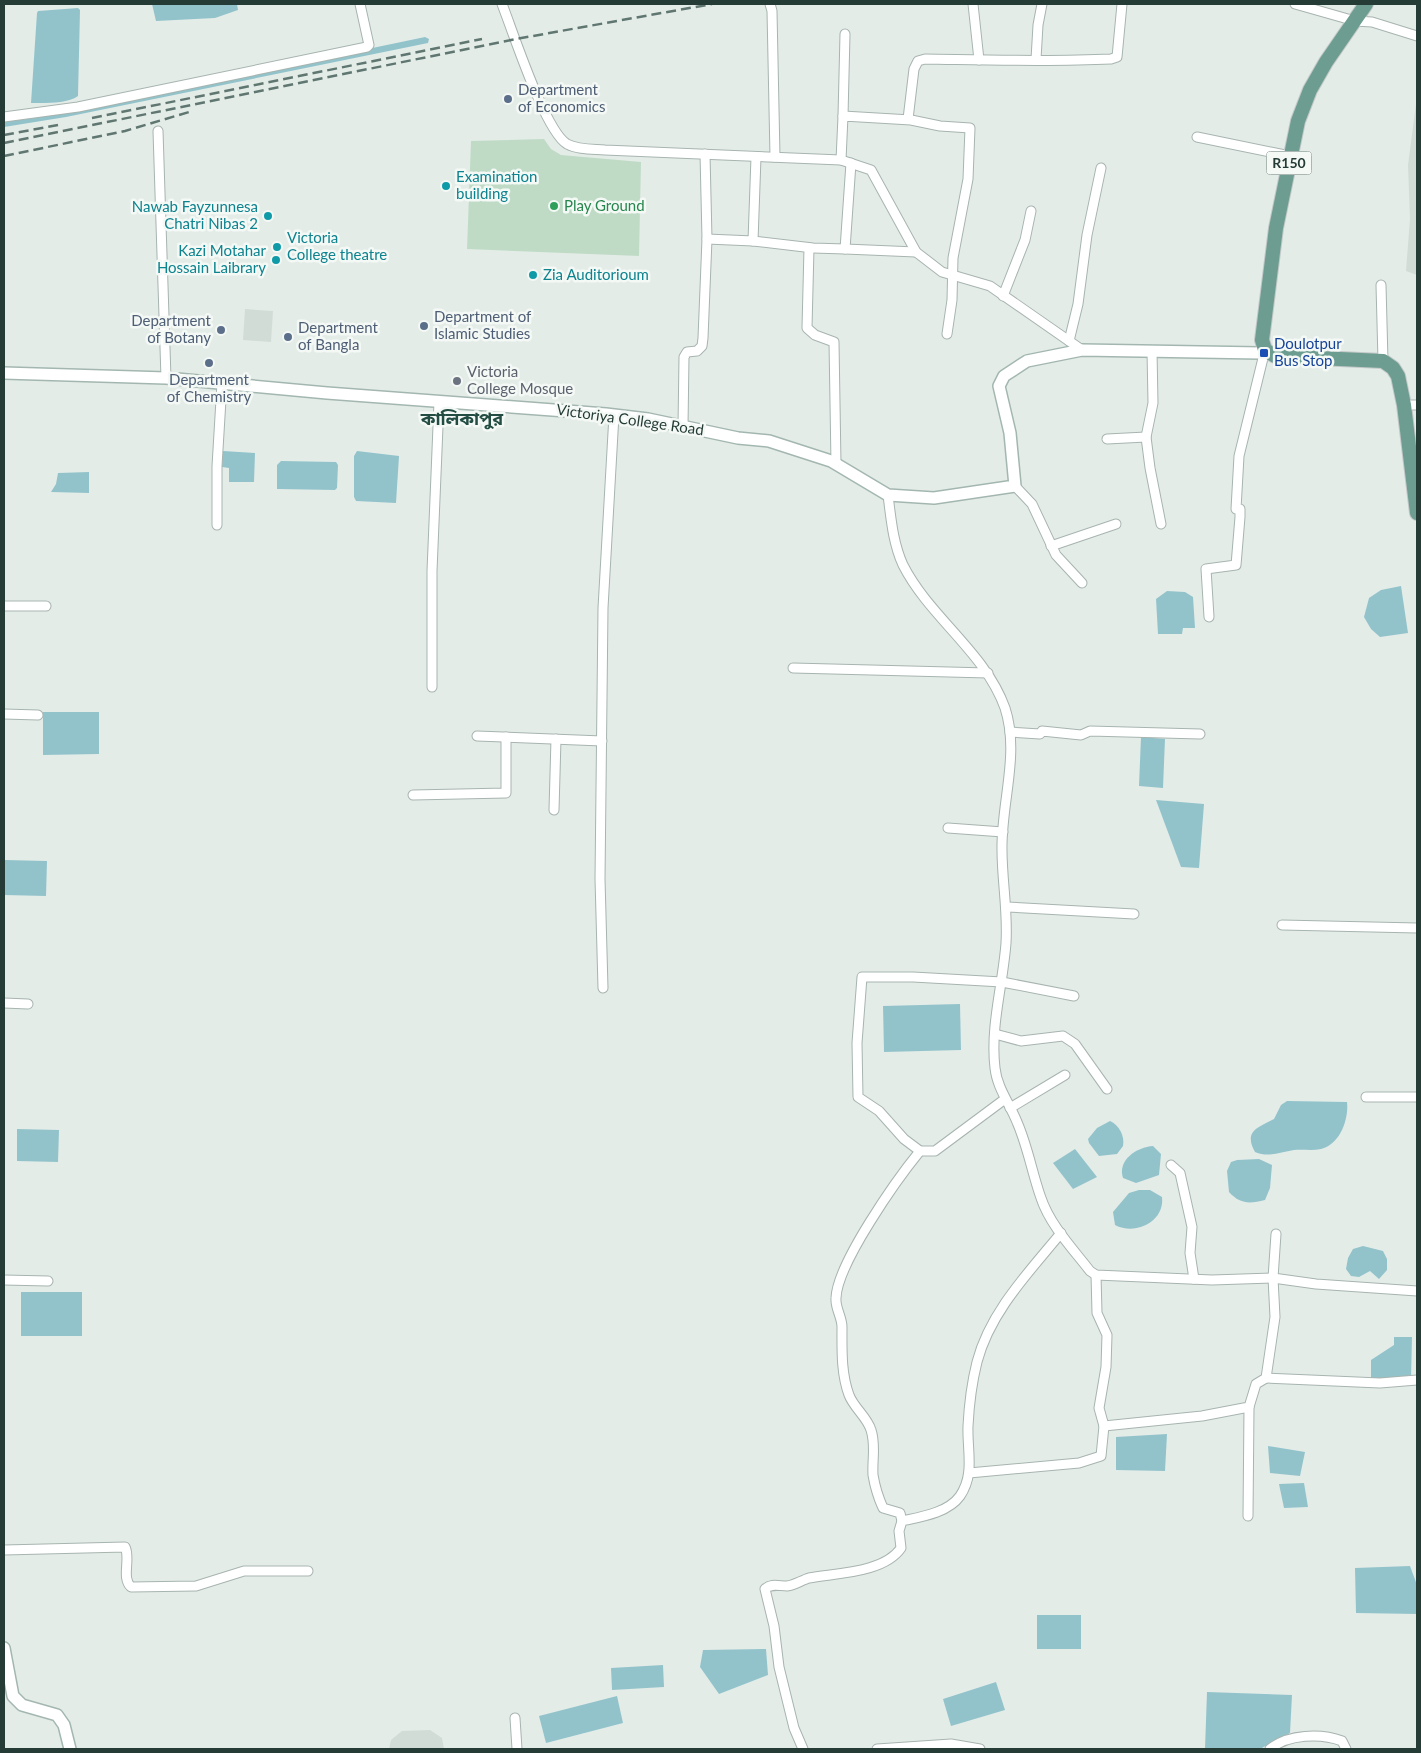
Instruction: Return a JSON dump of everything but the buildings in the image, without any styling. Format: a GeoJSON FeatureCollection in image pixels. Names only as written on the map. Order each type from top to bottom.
{"type":"FeatureCollection","features":[{"type":"Feature","properties":{"kind":"main road","name":"R150"},"geometry":{"type":"LineString","coordinates":[[1265,350],[1262,340],[1276,228],[1298,121],[1310,90],[1326,62],[1366,4]]}},
{"type":"Feature","properties":{"kind":"main road"},"geometry":{"type":"LineString","coordinates":[[1265,350],[1274,356],[1383,361],[1394,368],[1411,405],[1417,513]]}},
{"type":"Feature","properties":{"kind":"street"},"geometry":{"type":"LineString","coordinates":[[4,117],[78,107],[367,47],[360,4]]}},
{"type":"Feature","properties":{"kind":"street"},"geometry":{"type":"LineString","coordinates":[[502,4],[548,119],[566,144],[584,149],[841,160],[871,170],[916,252],[942,272],[990,286],[1082,350]]}},
{"type":"Feature","properties":{"kind":"street"},"geometry":{"type":"LineString","coordinates":[[770,4],[772,11],[775,157]]}},
{"type":"Feature","properties":{"kind":"street"},"geometry":{"type":"LineString","coordinates":[[974,4],[979,60]]}},
{"type":"Feature","properties":{"kind":"street"},"geometry":{"type":"LineString","coordinates":[[1036,59],[1038,25],[1042,4]]}},
{"type":"Feature","properties":{"kind":"street"},"geometry":{"type":"LineString","coordinates":[[908,120],[914,69],[918,61],[925,59],[1009,62],[1036,59],[1081,60],[1116,57],[1122,4]]}},
{"type":"Feature","properties":{"kind":"street"},"geometry":{"type":"LineString","coordinates":[[1295,4],[1355,21],[1372,22],[1417,36]]}},
{"type":"Feature","properties":{"kind":"street"},"geometry":{"type":"LineString","coordinates":[[841,160],[845,34]]}},
{"type":"Feature","properties":{"kind":"street"},"geometry":{"type":"LineString","coordinates":[[843,116],[908,120],[940,126],[970,128],[968,179],[953,258],[947,334]]}},
{"type":"Feature","properties":{"kind":"street"},"geometry":{"type":"LineString","coordinates":[[158,131],[166,378]]}},
{"type":"Feature","properties":{"kind":"street"},"geometry":{"type":"LineString","coordinates":[[1197,137],[1290,156]]}},
{"type":"Feature","properties":{"kind":"street"},"geometry":{"type":"LineString","coordinates":[[683,426],[684,357],[687,352],[697,351],[702,346],[704,338],[707,239],[705,154]]}},
{"type":"Feature","properties":{"kind":"street"},"geometry":{"type":"LineString","coordinates":[[753,241],[756,157]]}},
{"type":"Feature","properties":{"kind":"street"},"geometry":{"type":"LineString","coordinates":[[845,249],[851,163]]}},
{"type":"Feature","properties":{"kind":"street"},"geometry":{"type":"LineString","coordinates":[[1069,341],[1078,304],[1086,243],[1101,168]]}},
{"type":"Feature","properties":{"kind":"street"},"geometry":{"type":"LineString","coordinates":[[1003,296],[1025,240],[1031,211]]}},
{"type":"Feature","properties":{"kind":"street"},"geometry":{"type":"LineString","coordinates":[[707,239],[753,241],[809,248],[916,252]]}},
{"type":"Feature","properties":{"kind":"street"},"geometry":{"type":"LineString","coordinates":[[809,248],[807,328],[815,335],[834,342],[836,464]]}},
{"type":"Feature","properties":{"kind":"street"},"geometry":{"type":"LineString","coordinates":[[1381,286],[1383,361]]}},
{"type":"Feature","properties":{"kind":"street"},"geometry":{"type":"LineString","coordinates":[[1082,583],[1056,555],[1032,504],[1014,486],[1010,433],[999,393],[1000,380],[1028,361],[1082,350],[1260,353],[1265,350]]}},
{"type":"Feature","properties":{"kind":"street"},"geometry":{"type":"LineString","coordinates":[[1209,617],[1206,569],[1236,565],[1240,517],[1240,509],[1236,509],[1239,456],[1265,350]]}},
{"type":"Feature","properties":{"kind":"street"},"geometry":{"type":"LineString","coordinates":[[1152,351],[1152,409],[1146,437],[1161,524]]}},
{"type":"Feature","properties":{"kind":"street","name":"Victoriya College Road"},"geometry":{"type":"LineString","coordinates":[[4,373],[166,378],[614,415],[683,426],[738,438],[770,441],[836,464],[888,495],[934,498],[1014,486]]}},
{"type":"Feature","properties":{"kind":"street"},"geometry":{"type":"LineString","coordinates":[[217,525],[217,466],[222,383]]}},
{"type":"Feature","properties":{"kind":"street"},"geometry":{"type":"LineString","coordinates":[[432,687],[432,571],[439,402]]}},
{"type":"Feature","properties":{"kind":"street"},"geometry":{"type":"LineString","coordinates":[[603,988],[600,879],[603,608],[614,415]]}},
{"type":"Feature","properties":{"kind":"street"},"geometry":{"type":"LineString","coordinates":[[1106,439],[1146,437]]}},
{"type":"Feature","properties":{"kind":"street"},"geometry":{"type":"LineString","coordinates":[[888,495],[896,545],[904,565],[926,601],[988,673],[1004,708],[1010,732],[1011,749],[1002,850],[1007,907],[1002,982],[995,1034],[995,1070],[1031,1160],[1041,1200],[1061,1232],[1090,1271],[1096,1275],[1194,1279],[1272,1278],[1316,1284],[1417,1291]]}},
{"type":"Feature","properties":{"kind":"street"},"geometry":{"type":"LineString","coordinates":[[1051,546],[1116,524]]}},
{"type":"Feature","properties":{"kind":"street"},"geometry":{"type":"LineString","coordinates":[[4,606],[46,606]]}},
{"type":"Feature","properties":{"kind":"street"},"geometry":{"type":"LineString","coordinates":[[793,668],[988,673]]}},
{"type":"Feature","properties":{"kind":"street"},"geometry":{"type":"LineString","coordinates":[[4,714],[38,715]]}},
{"type":"Feature","properties":{"kind":"street"},"geometry":{"type":"LineString","coordinates":[[1010,732],[1040,734],[1042,731],[1081,735],[1090,731],[1200,734]]}},
{"type":"Feature","properties":{"kind":"street"},"geometry":{"type":"LineString","coordinates":[[477,736],[602,741]]}},
{"type":"Feature","properties":{"kind":"street"},"geometry":{"type":"LineString","coordinates":[[413,795],[506,793],[506,737]]}},
{"type":"Feature","properties":{"kind":"street"},"geometry":{"type":"LineString","coordinates":[[554,810],[556,739]]}},
{"type":"Feature","properties":{"kind":"street"},"geometry":{"type":"LineString","coordinates":[[948,828],[1003,832]]}},
{"type":"Feature","properties":{"kind":"street"},"geometry":{"type":"LineString","coordinates":[[1007,907],[1134,914]]}},
{"type":"Feature","properties":{"kind":"street"},"geometry":{"type":"LineString","coordinates":[[1282,925],[1417,928]]}},
{"type":"Feature","properties":{"kind":"street"},"geometry":{"type":"LineString","coordinates":[[1005,1099],[935,1151],[920,1151],[904,1139],[880,1111],[858,1097],[857,1043],[862,977],[913,976],[1002,982],[1074,996]]}},
{"type":"Feature","properties":{"kind":"street"},"geometry":{"type":"LineString","coordinates":[[4,1004],[28,1004]]}},
{"type":"Feature","properties":{"kind":"street"},"geometry":{"type":"LineString","coordinates":[[995,1034],[1021,1041],[1062,1036],[1075,1044],[1106,1089]]}},
{"type":"Feature","properties":{"kind":"street"},"geometry":{"type":"LineString","coordinates":[[1010,1108],[1065,1074]]}},
{"type":"Feature","properties":{"kind":"street"},"geometry":{"type":"LineString","coordinates":[[1366,1097],[1417,1097]]}},
{"type":"Feature","properties":{"kind":"street"},"geometry":{"type":"LineString","coordinates":[[802,1749],[794,1728],[779,1667],[774,1626],[766,1601],[765,1589],[776,1585],[789,1586],[807,1579],[844,1573],[886,1562],[901,1548],[899,1531],[902,1521],[900,1513],[883,1508],[876,1492],[873,1475],[874,1444],[871,1429],[849,1396],[842,1364],[842,1318],[835,1300],[837,1287],[853,1252],[898,1178],[920,1151]]}},
{"type":"Feature","properties":{"kind":"street"},"geometry":{"type":"LineString","coordinates":[[1171,1165],[1180,1173],[1192,1227],[1190,1246],[1194,1279]]}},
{"type":"Feature","properties":{"kind":"street"},"geometry":{"type":"LineString","coordinates":[[902,1521],[935,1513],[959,1498],[969,1473],[968,1424],[977,1363],[989,1330],[1019,1284],[1061,1232]]}},
{"type":"Feature","properties":{"kind":"street"},"geometry":{"type":"LineString","coordinates":[[1266,1378],[1275,1317],[1272,1278],[1276,1234]]}},
{"type":"Feature","properties":{"kind":"street"},"geometry":{"type":"LineString","coordinates":[[969,1473],[1079,1463],[1101,1456],[1104,1426],[1099,1408],[1106,1367],[1107,1335],[1096,1313],[1096,1275]]}},
{"type":"Feature","properties":{"kind":"street"},"geometry":{"type":"LineString","coordinates":[[4,1280],[48,1281]]}},
{"type":"Feature","properties":{"kind":"street"},"geometry":{"type":"LineString","coordinates":[[1248,1516],[1249,1408],[1256,1384],[1266,1378],[1380,1383],[1417,1380]]}},
{"type":"Feature","properties":{"kind":"street"},"geometry":{"type":"LineString","coordinates":[[1104,1426],[1202,1416],[1249,1408]]}},
{"type":"Feature","properties":{"kind":"street"},"geometry":{"type":"LineString","coordinates":[[4,1550],[125,1547],[127,1555],[127,1582],[131,1587],[196,1586],[244,1571],[308,1571]]}},
{"type":"Feature","properties":{"kind":"street"},"geometry":{"type":"LineString","coordinates":[[4,1648],[13,1696],[22,1705],[57,1715],[64,1725],[70,1749]]}},
{"type":"Feature","properties":{"kind":"street"},"geometry":{"type":"LineString","coordinates":[[515,1718],[517,1749]]}},
{"type":"Feature","properties":{"kind":"street"},"geometry":{"type":"LineString","coordinates":[[1270,1749],[1276,1744],[1298,1737],[1335,1739],[1342,1741],[1346,1749]]}},
{"type":"Feature","properties":{"kind":"street"},"geometry":{"type":"LineString","coordinates":[[876,1749],[950,1744],[980,1749]]}},
{"type":"Feature","properties":{"kind":"shaded area"},"geometry":{"type":"Polygon","coordinates":[[[1416,104],[1417,275],[1406,271],[1410,219],[1408,165],[1416,104]]]}},
{"type":"Feature","properties":{"kind":"shaded area"},"geometry":{"type":"Polygon","coordinates":[[[245,309],[273,311],[271,342],[243,340],[245,309]]]}},
{"type":"Feature","properties":{"kind":"shaded area"},"geometry":{"type":"Polygon","coordinates":[[[430,1730],[442,1738],[444,1749],[389,1749],[391,1740],[402,1731],[430,1730]]]}},
{"type":"Feature","properties":{"kind":"green space","name":"Play Ground"},"geometry":{"type":"Polygon","coordinates":[[[544,139],[551,149],[561,155],[641,162],[639,256],[467,249],[471,141],[544,139]]]}},
{"type":"Feature","properties":{"kind":"water"},"geometry":{"type":"Polygon","coordinates":[[[152,4],[237,4],[238,10],[215,18],[156,21],[152,4]]]}},
{"type":"Feature","properties":{"kind":"water"},"geometry":{"type":"Polygon","coordinates":[[[78,8],[80,10],[78,96],[62,102],[31,103],[37,13],[38,11],[78,8]]]}},
{"type":"Feature","properties":{"kind":"water"},"geometry":{"type":"Polygon","coordinates":[[[425,37],[429,39],[428,43],[66,117],[4,127],[4,122],[41,117],[425,37]]]}},
{"type":"Feature","properties":{"kind":"water"},"geometry":{"type":"Polygon","coordinates":[[[223,451],[255,453],[254,482],[229,482],[229,468],[222,467],[223,451]]]}},
{"type":"Feature","properties":{"kind":"water"},"geometry":{"type":"Polygon","coordinates":[[[357,451],[399,456],[396,503],[356,501],[354,497],[354,456],[357,451]]]}},
{"type":"Feature","properties":{"kind":"water"},"geometry":{"type":"Polygon","coordinates":[[[281,461],[336,462],[338,465],[337,488],[335,490],[277,489],[277,465],[281,461]]]}},
{"type":"Feature","properties":{"kind":"water"},"geometry":{"type":"Polygon","coordinates":[[[89,472],[89,493],[51,492],[56,484],[58,473],[89,472]]]}},
{"type":"Feature","properties":{"kind":"water"},"geometry":{"type":"Polygon","coordinates":[[[1401,586],[1408,633],[1380,637],[1371,629],[1364,617],[1369,598],[1381,590],[1401,586]]]}},
{"type":"Feature","properties":{"kind":"water"},"geometry":{"type":"Polygon","coordinates":[[[1167,591],[1185,592],[1193,597],[1195,628],[1183,628],[1182,634],[1158,634],[1156,599],[1167,591]]]}},
{"type":"Feature","properties":{"kind":"water"},"geometry":{"type":"Polygon","coordinates":[[[43,712],[99,712],[99,754],[43,755],[43,712]]]}},
{"type":"Feature","properties":{"kind":"water"},"geometry":{"type":"Polygon","coordinates":[[[1141,737],[1165,739],[1163,788],[1139,786],[1141,737]]]}},
{"type":"Feature","properties":{"kind":"water"},"geometry":{"type":"Polygon","coordinates":[[[1156,800],[1204,804],[1199,868],[1181,867],[1156,800]]]}},
{"type":"Feature","properties":{"kind":"water"},"geometry":{"type":"Polygon","coordinates":[[[5,860],[47,861],[46,896],[4,895],[5,860]]]}},
{"type":"Feature","properties":{"kind":"water"},"geometry":{"type":"Polygon","coordinates":[[[960,1004],[961,1050],[884,1052],[883,1006],[960,1004]]]}},
{"type":"Feature","properties":{"kind":"water"},"geometry":{"type":"Polygon","coordinates":[[[1287,1101],[1347,1102],[1345,1123],[1338,1137],[1328,1147],[1321,1149],[1294,1150],[1270,1155],[1255,1152],[1251,1139],[1252,1134],[1258,1127],[1274,1119],[1281,1105],[1287,1101]]]}},
{"type":"Feature","properties":{"kind":"water"},"geometry":{"type":"Polygon","coordinates":[[[1110,1121],[1121,1131],[1123,1146],[1117,1154],[1099,1156],[1088,1139],[1097,1128],[1110,1121]]]}},
{"type":"Feature","properties":{"kind":"water"},"geometry":{"type":"Polygon","coordinates":[[[17,1129],[59,1130],[58,1162],[17,1161],[17,1129]]]}},
{"type":"Feature","properties":{"kind":"water"},"geometry":{"type":"Polygon","coordinates":[[[1153,1146],[1161,1154],[1159,1175],[1136,1183],[1123,1178],[1122,1171],[1126,1160],[1135,1152],[1153,1146]]]}},
{"type":"Feature","properties":{"kind":"water"},"geometry":{"type":"Polygon","coordinates":[[[1075,1149],[1097,1177],[1073,1189],[1053,1163],[1075,1149]]]}},
{"type":"Feature","properties":{"kind":"water"},"geometry":{"type":"Polygon","coordinates":[[[1259,1159],[1272,1165],[1270,1188],[1265,1200],[1254,1202],[1241,1201],[1229,1192],[1227,1171],[1231,1162],[1259,1159]]]}},
{"type":"Feature","properties":{"kind":"water"},"geometry":{"type":"Polygon","coordinates":[[[1139,1190],[1150,1190],[1162,1197],[1162,1206],[1159,1213],[1148,1224],[1140,1227],[1132,1229],[1115,1225],[1113,1212],[1129,1193],[1139,1190]]]}},
{"type":"Feature","properties":{"kind":"water"},"geometry":{"type":"Polygon","coordinates":[[[1363,1246],[1383,1251],[1387,1259],[1387,1270],[1379,1279],[1370,1271],[1359,1277],[1351,1276],[1346,1269],[1348,1258],[1353,1249],[1363,1246]]]}},
{"type":"Feature","properties":{"kind":"water"},"geometry":{"type":"Polygon","coordinates":[[[21,1292],[82,1292],[82,1336],[21,1336],[21,1292]]]}},
{"type":"Feature","properties":{"kind":"water"},"geometry":{"type":"Polygon","coordinates":[[[1394,1337],[1412,1337],[1411,1379],[1371,1378],[1371,1360],[1394,1345],[1394,1337]]]}},
{"type":"Feature","properties":{"kind":"water"},"geometry":{"type":"Polygon","coordinates":[[[1167,1434],[1165,1471],[1116,1470],[1116,1437],[1167,1434]]]}},
{"type":"Feature","properties":{"kind":"water"},"geometry":{"type":"Polygon","coordinates":[[[1268,1446],[1305,1452],[1300,1476],[1270,1473],[1268,1446]]]}},
{"type":"Feature","properties":{"kind":"water"},"geometry":{"type":"Polygon","coordinates":[[[1304,1483],[1308,1507],[1284,1508],[1279,1484],[1304,1483]]]}},
{"type":"Feature","properties":{"kind":"water"},"geometry":{"type":"Polygon","coordinates":[[[1410,1566],[1417,1585],[1417,1614],[1356,1613],[1355,1568],[1410,1566]]]}},
{"type":"Feature","properties":{"kind":"water"},"geometry":{"type":"Polygon","coordinates":[[[1037,1615],[1081,1615],[1081,1649],[1037,1649],[1037,1615]]]}},
{"type":"Feature","properties":{"kind":"water"},"geometry":{"type":"Polygon","coordinates":[[[766,1649],[768,1675],[719,1694],[700,1667],[703,1650],[766,1649]]]}},
{"type":"Feature","properties":{"kind":"water"},"geometry":{"type":"Polygon","coordinates":[[[663,1665],[664,1687],[612,1690],[611,1668],[663,1665]]]}},
{"type":"Feature","properties":{"kind":"water"},"geometry":{"type":"Polygon","coordinates":[[[996,1682],[1005,1710],[951,1726],[943,1699],[996,1682]]]}},
{"type":"Feature","properties":{"kind":"water"},"geometry":{"type":"Polygon","coordinates":[[[1207,1692],[1292,1695],[1290,1733],[1260,1749],[1205,1749],[1207,1692]]]}},
{"type":"Feature","properties":{"kind":"water"},"geometry":{"type":"Polygon","coordinates":[[[617,1696],[623,1723],[546,1743],[539,1716],[617,1696]]]}},
{"type":"Feature","properties":{"kind":"railway"},"geometry":{"type":"LineString","coordinates":[[4,143],[516,39],[712,4]]}},
{"type":"Feature","properties":{"kind":"railway"},"geometry":{"type":"LineString","coordinates":[[92,118],[482,39]]}},
{"type":"Feature","properties":{"kind":"railway"},"geometry":{"type":"LineString","coordinates":[[4,156],[125,131],[189,112]]}},
{"type":"Feature","properties":{"kind":"railway"},"geometry":{"type":"LineString","coordinates":[[4,135],[58,125]]}},
{"type":"Feature","properties":{"kind":"place","name":"Department of Economics"},"geometry":{"type":"Point","coordinates":[508,99]}},
{"type":"Feature","properties":{"kind":"place","name":"Examination building"},"geometry":{"type":"Point","coordinates":[446,186]}},
{"type":"Feature","properties":{"kind":"place","name":"Play Ground"},"geometry":{"type":"Point","coordinates":[554,206]}},
{"type":"Feature","properties":{"kind":"place","name":"Nawab Fayzunnesa Chatri Nibas 2"},"geometry":{"type":"Point","coordinates":[268,216]}},
{"type":"Feature","properties":{"kind":"place","name":"Victoria College theatre"},"geometry":{"type":"Point","coordinates":[277,247]}},
{"type":"Feature","properties":{"kind":"place","name":"Kazi Motahar Hossain Laibrary"},"geometry":{"type":"Point","coordinates":[276,260]}},
{"type":"Feature","properties":{"kind":"place","name":"Zia Auditorioum"},"geometry":{"type":"Point","coordinates":[533,275]}},
{"type":"Feature","properties":{"kind":"place","name":"Department of Islamic Studies"},"geometry":{"type":"Point","coordinates":[424,326]}},
{"type":"Feature","properties":{"kind":"place","name":"Department of Botany"},"geometry":{"type":"Point","coordinates":[221,330]}},
{"type":"Feature","properties":{"kind":"place","name":"Department of Bangla"},"geometry":{"type":"Point","coordinates":[288,337]}},
{"type":"Feature","properties":{"kind":"place","name":"Doulotpur Bus Stop"},"geometry":{"type":"Point","coordinates":[1264,353]}},
{"type":"Feature","properties":{"kind":"place","name":"Department of Chemistry"},"geometry":{"type":"Point","coordinates":[209,363]}},
{"type":"Feature","properties":{"kind":"place","name":"Victoria College Mosque"},"geometry":{"type":"Point","coordinates":[457,381]}},
{"type":"Feature","properties":{"kind":"district","name":"কালিকাপুর"},"geometry":{"type":"Point","coordinates":[462,419]}}]}
